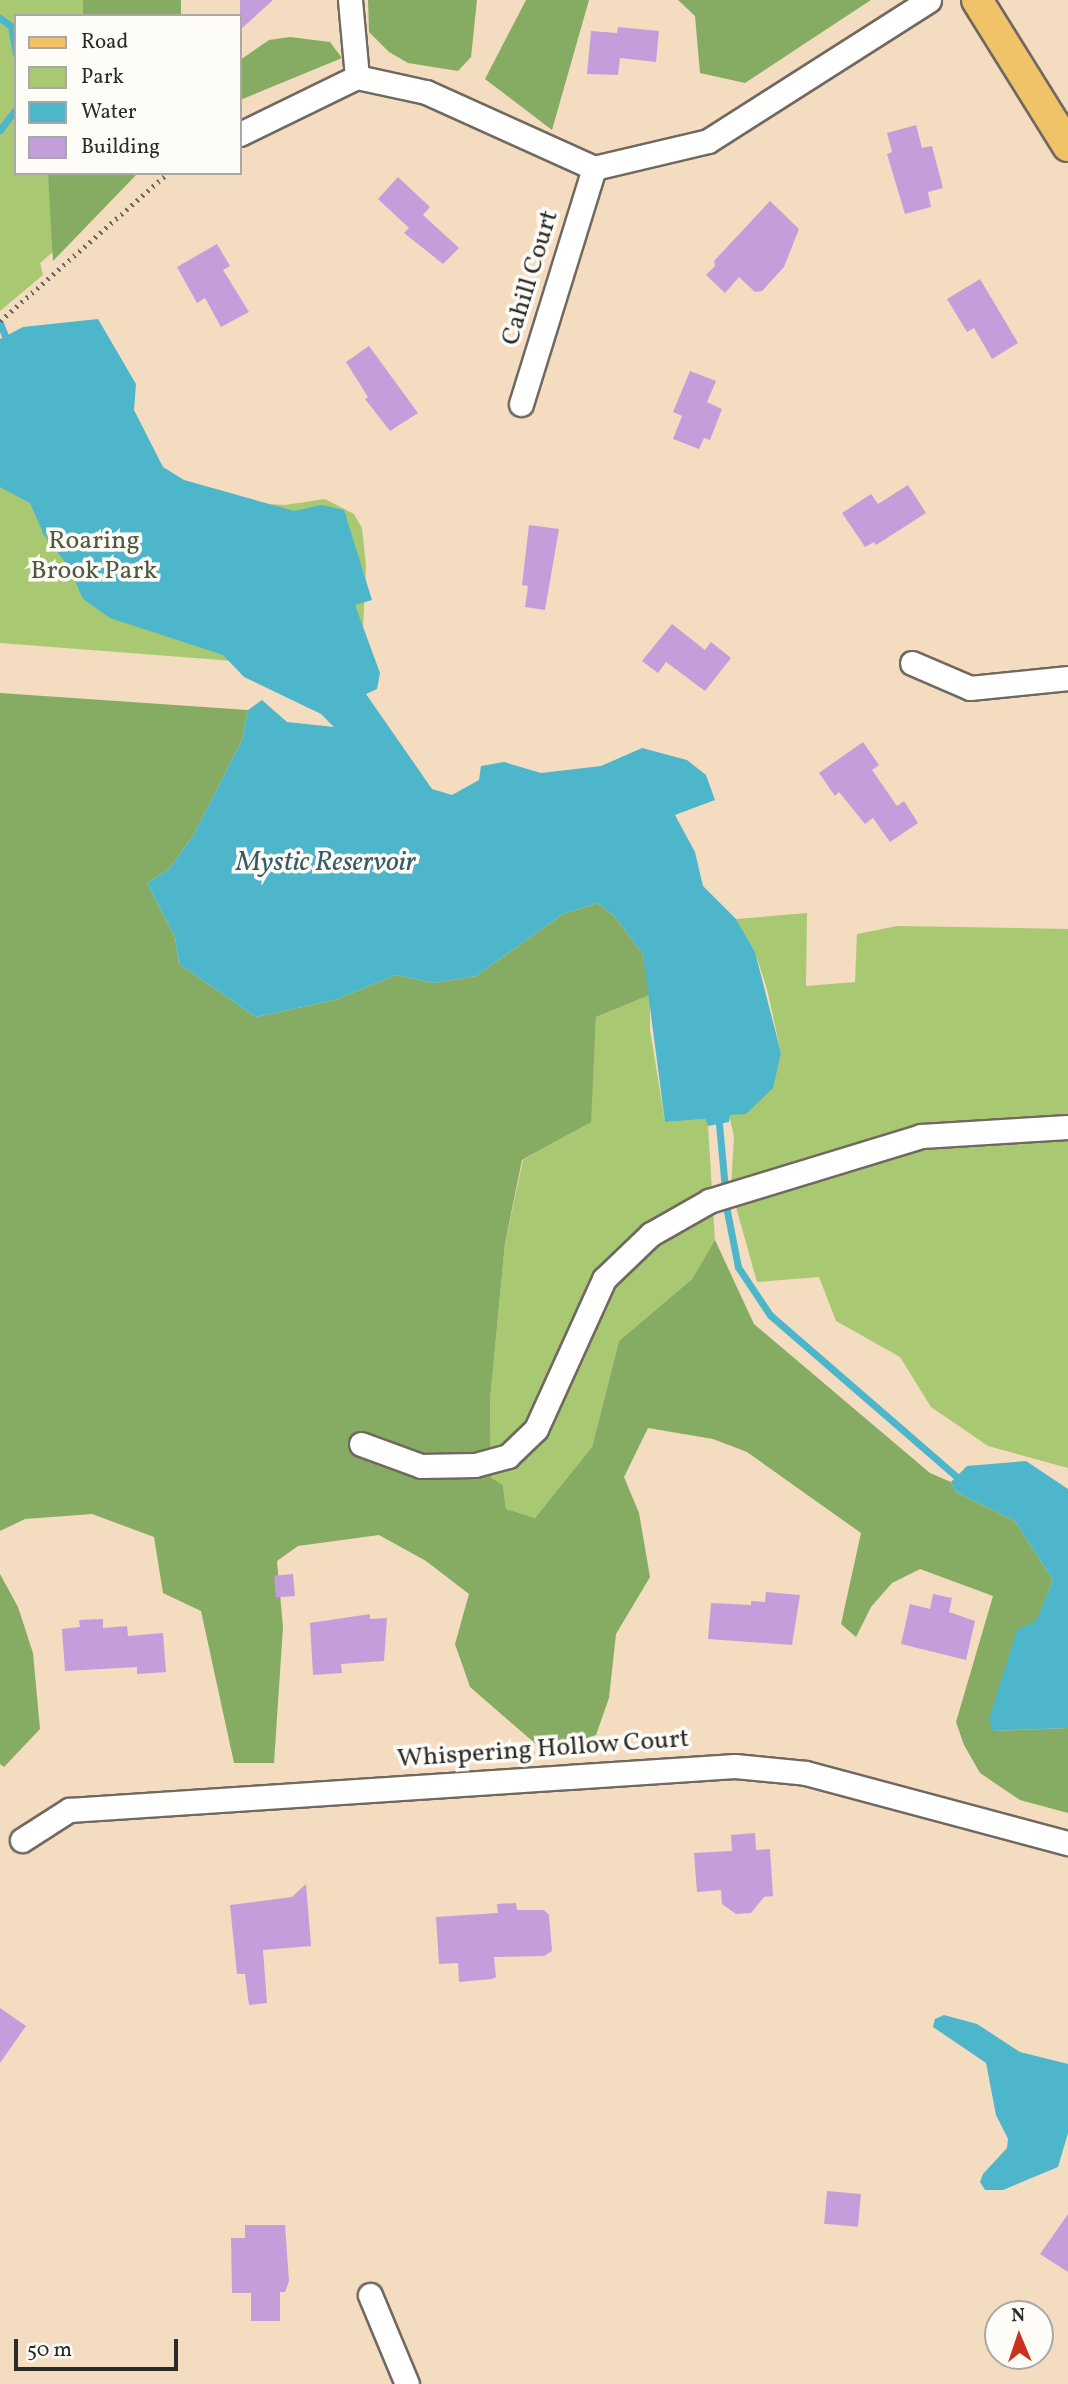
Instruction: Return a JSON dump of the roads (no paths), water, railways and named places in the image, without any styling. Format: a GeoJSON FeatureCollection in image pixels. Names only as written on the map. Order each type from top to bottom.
{"type":"FeatureCollection","features":[{"type":"Feature","properties":{"kind":"main road"},"geometry":{"type":"LineString","coordinates":[[977,0],[1068,146]]}},
{"type":"Feature","properties":{"kind":"street"},"geometry":{"type":"LineString","coordinates":[[350,0],[357,77]]}},
{"type":"Feature","properties":{"kind":"street"},"geometry":{"type":"LineString","coordinates":[[242,133],[357,77],[426,92],[594,168],[708,141],[929,0]]}},
{"type":"Feature","properties":{"kind":"street","name":"Cahill Court"},"geometry":{"type":"LineString","coordinates":[[521,404],[594,168]]}},
{"type":"Feature","properties":{"kind":"street"},"geometry":{"type":"LineString","coordinates":[[912,663],[970,688],[1068,678]]}},
{"type":"Feature","properties":{"kind":"street"},"geometry":{"type":"LineString","coordinates":[[361,1444],[421,1466],[475,1465],[508,1457],[536,1429],[604,1279],[651,1234],[709,1201],[921,1136],[1068,1127]]}},
{"type":"Feature","properties":{"kind":"street","name":"Whispering Hollow Court"},"geometry":{"type":"LineString","coordinates":[[22,1840],[69,1810],[734,1766],[806,1773],[1068,1843]]}},
{"type":"Feature","properties":{"kind":"street"},"geometry":{"type":"LineString","coordinates":[[370,2295],[407,2384]]}},
{"type":"Feature","properties":{"kind":"water","name":"Mystic Reservoir"},"geometry":{"type":"Polygon","coordinates":[[[98,319],[136,384],[134,410],[163,467],[184,480],[294,511],[321,505],[344,510],[372,600],[355,605],[380,673],[377,689],[366,694],[432,789],[452,795],[479,780],[481,766],[504,762],[541,773],[601,766],[642,748],[687,760],[706,775],[715,800],[675,815],[695,852],[703,886],[736,919],[755,952],[781,1053],[773,1088],[746,1114],[730,1115],[729,1122],[708,1126],[705,1119],[665,1122],[643,954],[615,917],[598,903],[563,914],[476,976],[434,983],[396,975],[335,1000],[256,1017],[179,964],[175,937],[147,883],[168,870],[193,836],[242,740],[248,710],[262,700],[287,722],[334,727],[321,714],[244,677],[223,655],[110,618],[83,599],[69,567],[44,535],[30,503],[0,487],[0,339],[23,327],[98,319]]]}},
{"type":"Feature","properties":{"kind":"water"},"geometry":{"type":"Polygon","coordinates":[[[1026,1461],[1068,1489],[1068,1728],[993,1731],[989,1719],[1017,1630],[1036,1621],[1053,1580],[1015,1521],[956,1492],[951,1482],[967,1466],[1026,1461]]]}},
{"type":"Feature","properties":{"kind":"water"},"geometry":{"type":"Polygon","coordinates":[[[944,2015],[977,2024],[1020,2052],[1068,2064],[1068,2133],[1058,2167],[1003,2190],[985,2190],[980,2182],[983,2174],[1007,2148],[1008,2139],[996,2115],[986,2063],[933,2027],[935,2019],[944,2015]]]}},
{"type":"Feature","properties":{"kind":"waterway"},"geometry":{"type":"LineString","coordinates":[[0,18],[11,26],[14,43]]}},
{"type":"Feature","properties":{"kind":"waterway"},"geometry":{"type":"LineString","coordinates":[[0,130],[14,112]]}},
{"type":"Feature","properties":{"kind":"waterway"},"geometry":{"type":"LineString","coordinates":[[0,323],[5,336]]}},
{"type":"Feature","properties":{"kind":"waterway"},"geometry":{"type":"LineString","coordinates":[[719,1124],[727,1211],[738,1267],[770,1315],[956,1476]]}},
{"type":"Feature","properties":{"kind":"park label","name":"Roaring Brook Park"},"geometry":{"type":"Point","coordinates":[94,557]}}]}
